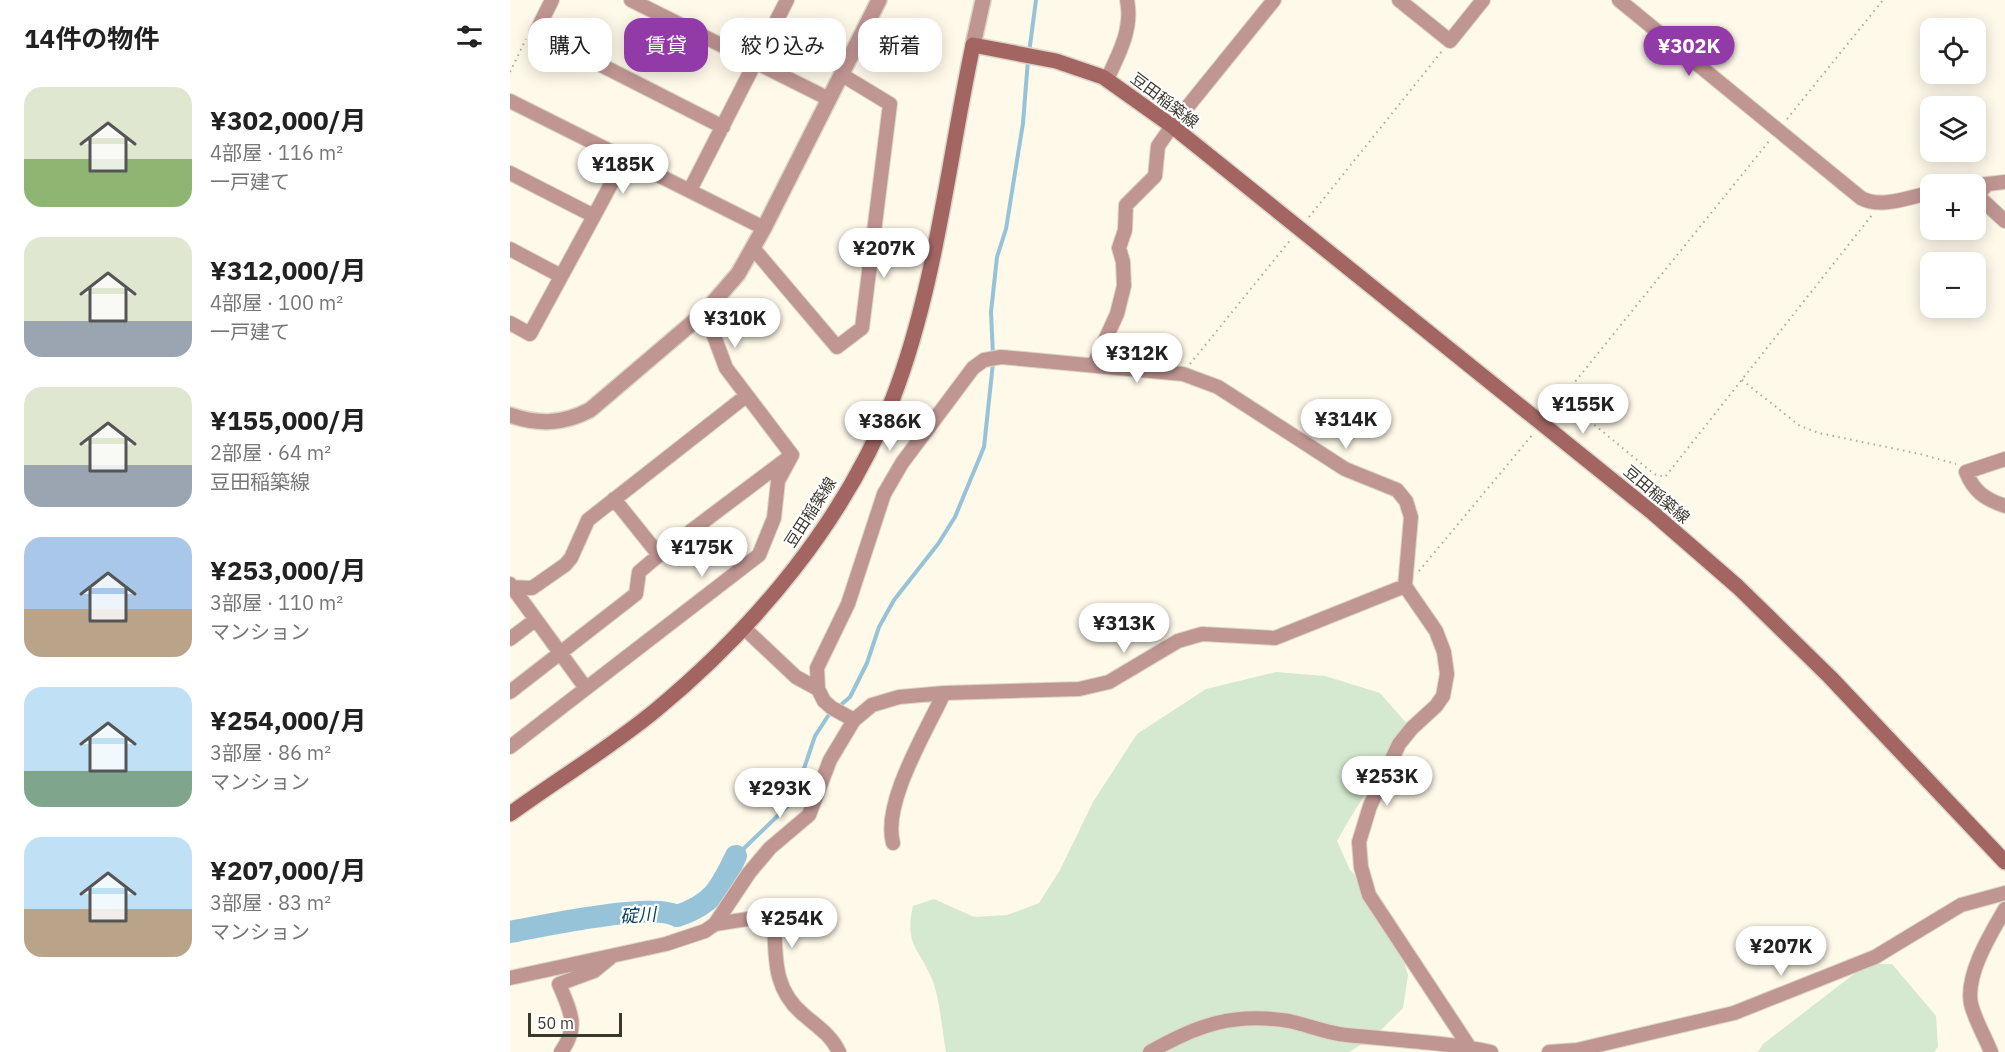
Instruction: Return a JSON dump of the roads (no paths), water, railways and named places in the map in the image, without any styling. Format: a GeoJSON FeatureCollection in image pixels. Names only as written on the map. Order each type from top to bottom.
{"type":"FeatureCollection","features":[{"type":"Feature","properties":{"kind":"main road","name":"豆田稲築線"},"geometry":{"type":"LineString","coordinates":[[510,814],[654,711],[744,628],[823,529],[866,456],[893,398],[917,321],[932,257],[973,45],[1056,62],[1105,78],[1172,126],[1653,513],[1738,587],[1830,677],[2005,862]]}},
{"type":"Feature","properties":{"kind":"street"},"geometry":{"type":"LineString","coordinates":[[552,0],[536,32],[723,127]]}},
{"type":"Feature","properties":{"kind":"street"},"geometry":{"type":"LineString","coordinates":[[631,0],[720,44]]}},
{"type":"Feature","properties":{"kind":"street"},"geometry":{"type":"LineString","coordinates":[[778,18],[787,0]]}},
{"type":"Feature","properties":{"kind":"street"},"geometry":{"type":"LineString","coordinates":[[510,415],[555,423],[573,419],[590,410],[705,312],[738,274],[753,248],[879,0]]}},
{"type":"Feature","properties":{"kind":"street"},"geometry":{"type":"LineString","coordinates":[[973,45],[982,0]]}},
{"type":"Feature","properties":{"kind":"street"},"geometry":{"type":"LineString","coordinates":[[1105,78],[1127,30],[1130,14],[1127,0]]}},
{"type":"Feature","properties":{"kind":"street"},"geometry":{"type":"LineString","coordinates":[[1094,364],[1117,314],[1124,286],[1123,262],[1119,248],[1125,230],[1126,205],[1155,176],[1158,146],[1172,126],[1274,0]]}},
{"type":"Feature","properties":{"kind":"street"},"geometry":{"type":"LineString","coordinates":[[1399,0],[1450,41],[1483,0]]}},
{"type":"Feature","properties":{"kind":"street"},"geometry":{"type":"LineString","coordinates":[[1619,0],[1861,198],[1870,203],[1882,203],[1920,195]]}},
{"type":"Feature","properties":{"kind":"street"},"geometry":{"type":"LineString","coordinates":[[690,190],[752,72]]}},
{"type":"Feature","properties":{"kind":"street"},"geometry":{"type":"LineString","coordinates":[[775,72],[829,99]]}},
{"type":"Feature","properties":{"kind":"street"},"geometry":{"type":"LineString","coordinates":[[753,248],[837,347],[862,328],[890,104],[842,75]]}},
{"type":"Feature","properties":{"kind":"street"},"geometry":{"type":"LineString","coordinates":[[510,101],[764,228]]}},
{"type":"Feature","properties":{"kind":"street"},"geometry":{"type":"LineString","coordinates":[[510,324],[530,334],[625,158]]}},
{"type":"Feature","properties":{"kind":"street"},"geometry":{"type":"LineString","coordinates":[[510,173],[594,216]]}},
{"type":"Feature","properties":{"kind":"street"},"geometry":{"type":"LineString","coordinates":[[1986,184],[2005,182]]}},
{"type":"Feature","properties":{"kind":"street"},"geometry":{"type":"LineString","coordinates":[[1986,203],[2005,220]]}},
{"type":"Feature","properties":{"kind":"street"},"geometry":{"type":"LineString","coordinates":[[510,249],[561,276]]}},
{"type":"Feature","properties":{"kind":"street"},"geometry":{"type":"LineString","coordinates":[[705,312],[726,368],[792,455]]}},
{"type":"Feature","properties":{"kind":"street"},"geometry":{"type":"LineString","coordinates":[[854,720],[824,701],[819,689],[817,668],[848,604],[885,494],[902,463],[973,368],[984,360],[1001,357],[1094,364],[1183,374],[1218,387],[1345,469],[1397,490],[1406,501],[1411,518],[1405,586],[1436,631],[1444,652],[1447,674],[1443,696],[1399,744],[1370,806],[1359,842],[1361,867],[1369,895],[1384,920],[1470,1048]]}},
{"type":"Feature","properties":{"kind":"street"},"geometry":{"type":"LineString","coordinates":[[511,586],[532,588],[565,565],[571,558],[588,520],[746,396]]}},
{"type":"Feature","properties":{"kind":"street"},"geometry":{"type":"LineString","coordinates":[[510,692],[636,594],[639,572],[659,555],[792,455]]}},
{"type":"Feature","properties":{"kind":"street"},"geometry":{"type":"LineString","coordinates":[[510,747],[759,555],[774,518],[778,481],[792,455]]}},
{"type":"Feature","properties":{"kind":"street"},"geometry":{"type":"LineString","coordinates":[[2005,459],[1966,472],[1977,492],[1988,500],[2005,506]]}},
{"type":"Feature","properties":{"kind":"street"},"geometry":{"type":"LineString","coordinates":[[614,499],[659,555]]}},
{"type":"Feature","properties":{"kind":"street"},"geometry":{"type":"LineString","coordinates":[[511,586],[585,687]]}},
{"type":"Feature","properties":{"kind":"street"},"geometry":{"type":"LineString","coordinates":[[510,978],[666,944],[705,931],[715,924],[748,873],[770,849],[809,815],[830,760],[854,720],[865,709],[899,697],[944,693],[1079,689],[1109,682],[1178,641],[1202,634],[1275,638],[1405,586]]}},
{"type":"Feature","properties":{"kind":"street"},"geometry":{"type":"LineString","coordinates":[[510,639],[535,620]]}},
{"type":"Feature","properties":{"kind":"street"},"geometry":{"type":"LineString","coordinates":[[744,628],[796,677],[819,689]]}},
{"type":"Feature","properties":{"kind":"street"},"geometry":{"type":"LineString","coordinates":[[893,843],[890,832],[895,798],[944,693]]}},
{"type":"Feature","properties":{"kind":"street"},"geometry":{"type":"LineString","coordinates":[[1549,1052],[1577,1050],[1734,1013],[1875,957],[1961,905],[2005,893]]}},
{"type":"Feature","properties":{"kind":"street"},"geometry":{"type":"LineString","coordinates":[[1991,1052],[1971,1004],[1971,985],[1981,954],[2005,909]]}},
{"type":"Feature","properties":{"kind":"street"},"geometry":{"type":"LineString","coordinates":[[715,924],[774,915],[778,980],[785,995],[802,1014],[834,1041],[839,1052]]}},
{"type":"Feature","properties":{"kind":"street"},"geometry":{"type":"LineString","coordinates":[[561,1052],[568,1042],[572,1015],[559,984],[594,971],[613,956]]}},
{"type":"Feature","properties":{"kind":"street"},"geometry":{"type":"LineString","coordinates":[[1150,1052],[1184,1032],[1214,1023],[1261,1017],[1336,1034],[1491,1052]]}},
{"type":"Feature","properties":{"kind":"waterway"},"geometry":{"type":"LineString","coordinates":[[1029,53],[1036,0]]}},
{"type":"Feature","properties":{"kind":"waterway"},"geometry":{"type":"LineString","coordinates":[[993,355],[991,312],[997,257],[1006,229],[1023,123],[1028,60]]}},
{"type":"Feature","properties":{"kind":"waterway"},"geometry":{"type":"LineString","coordinates":[[736,856],[793,801],[815,736],[828,716],[850,697],[867,663],[879,627],[894,600],[938,544],[955,517],[984,447],[993,363]]}},
{"type":"Feature","properties":{"kind":"waterway","name":"碇川"},"geometry":{"type":"LineString","coordinates":[[510,932],[622,913],[664,912],[677,916],[699,906],[714,894],[736,856]]}}]}
